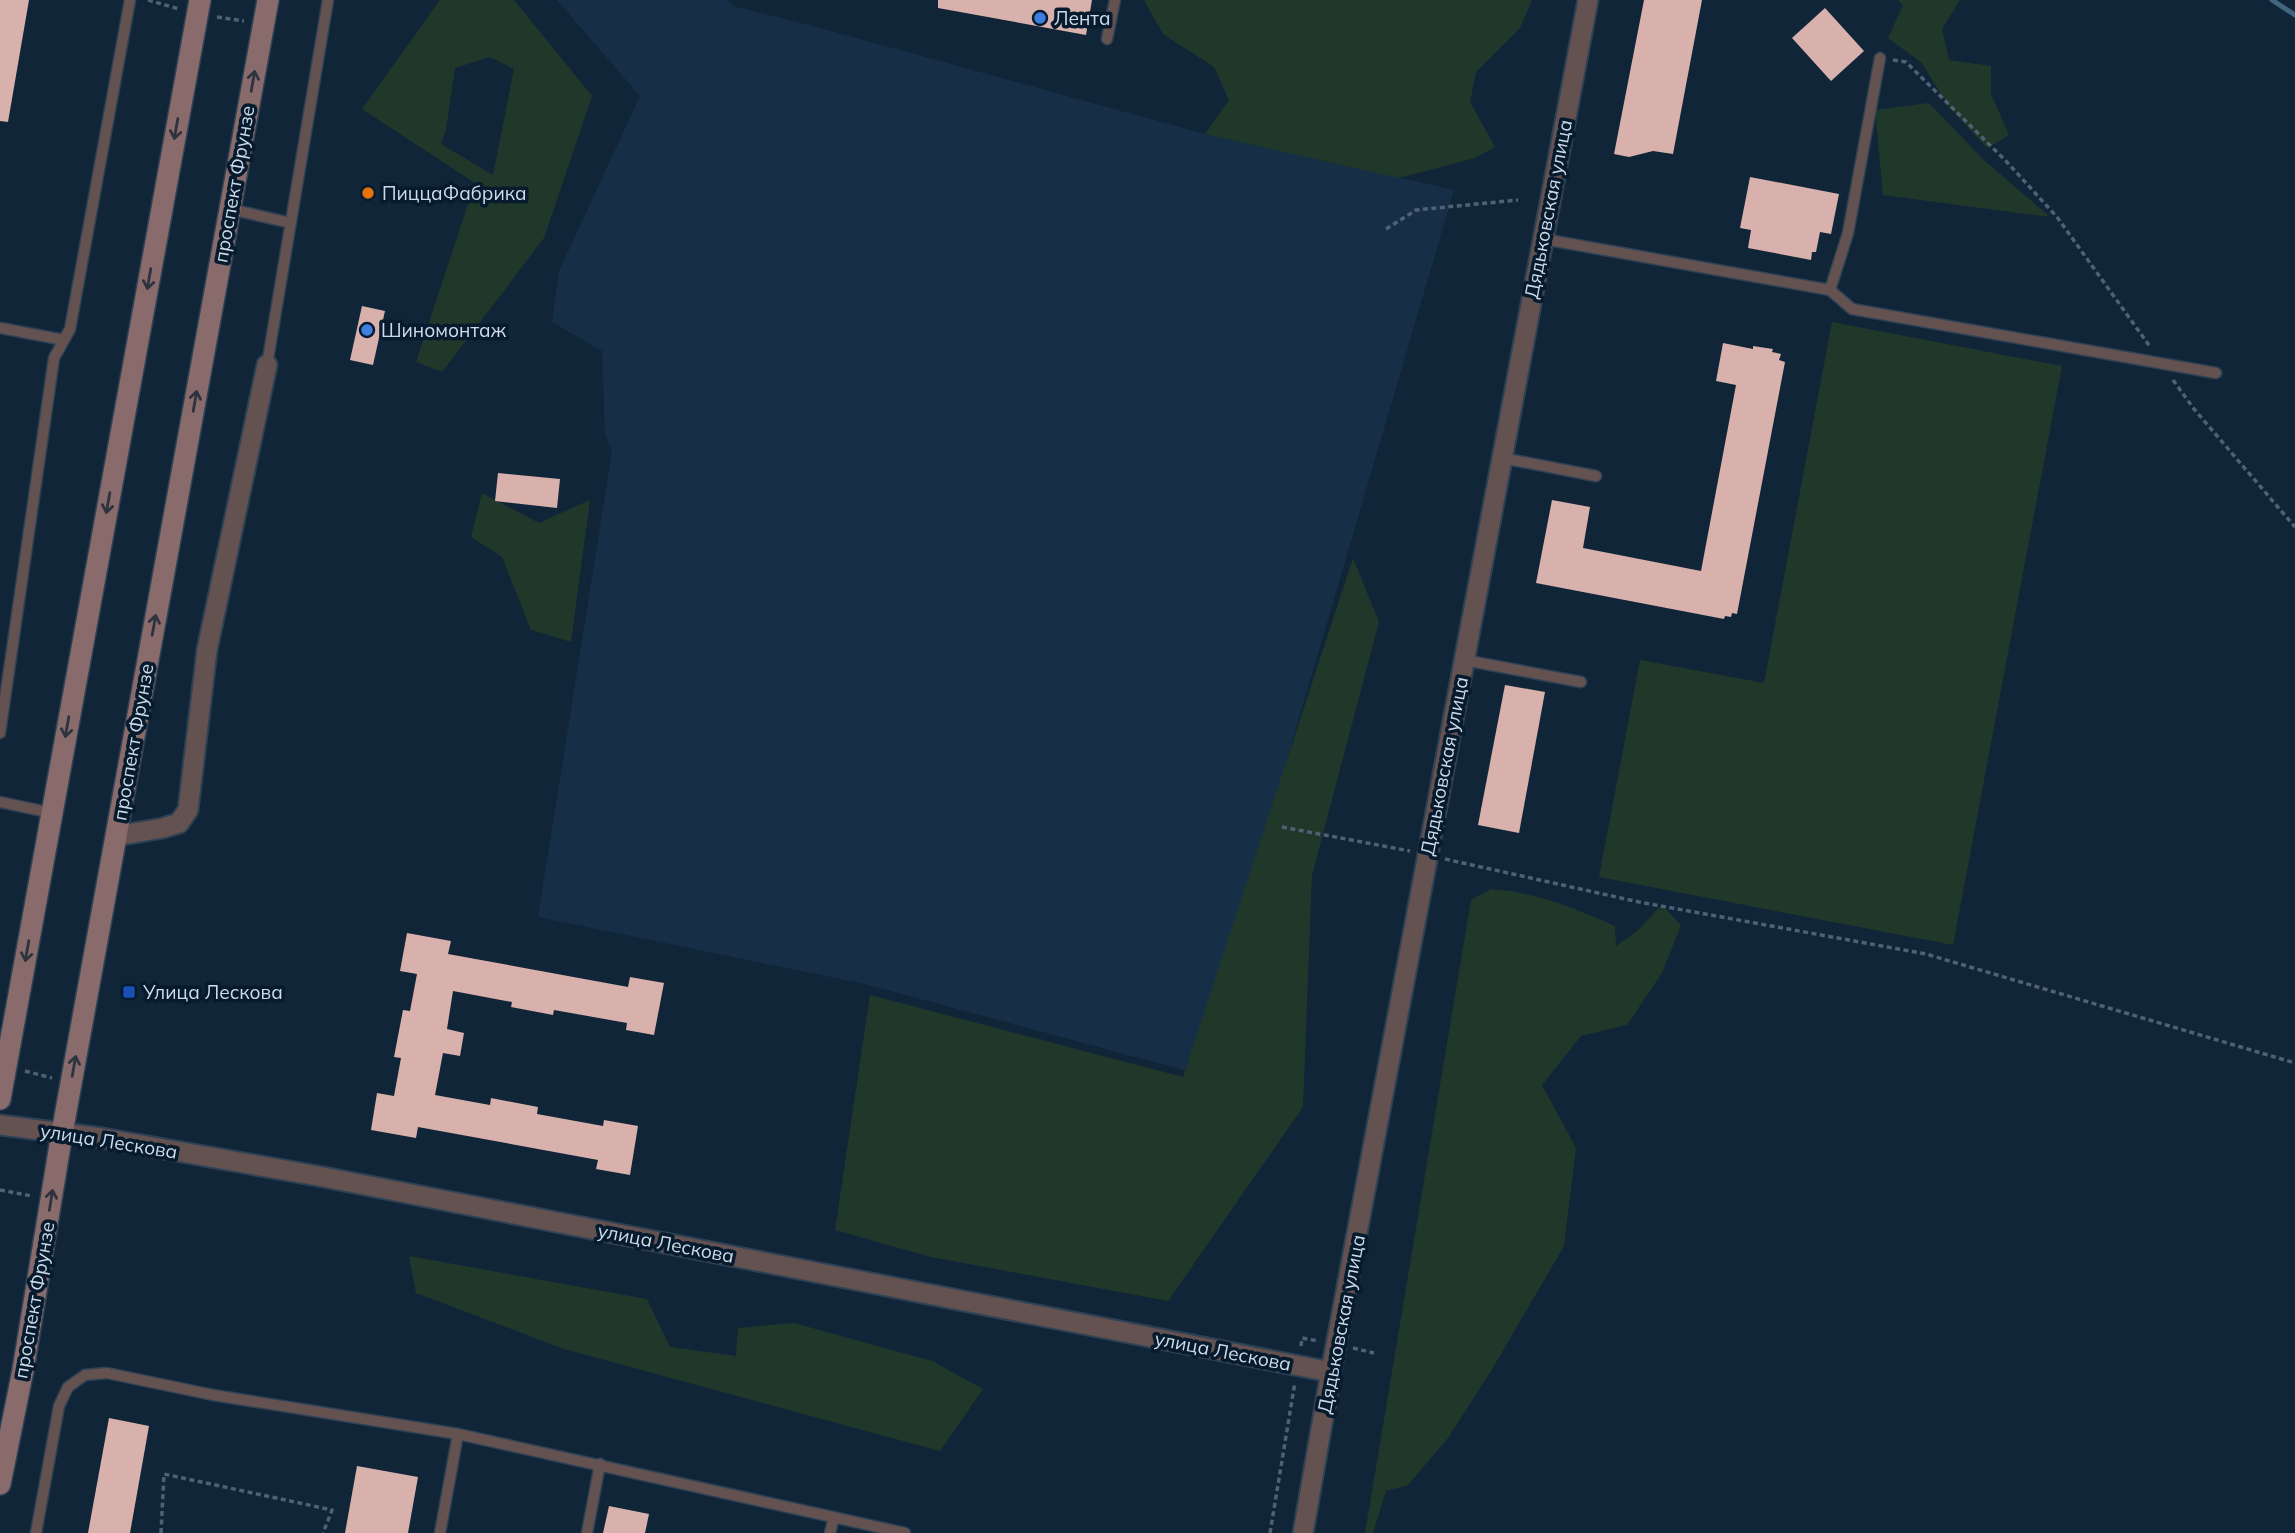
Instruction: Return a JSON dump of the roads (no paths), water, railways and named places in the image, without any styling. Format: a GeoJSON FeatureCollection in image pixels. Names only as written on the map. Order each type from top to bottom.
{"type":"FeatureCollection","features":[{"type":"Feature","properties":{"kind":"main road"},"geometry":{"type":"LineString","coordinates":[[0,1099],[200,0]]}},
{"type":"Feature","properties":{"kind":"main road","name":"проспект Фрунзе"},"geometry":{"type":"LineString","coordinates":[[0,1484],[23,1370],[71,1082],[268,0]]}},
{"type":"Feature","properties":{"kind":"street","name":"Дядьковская улица"},"geometry":{"type":"LineString","coordinates":[[1303,1533],[1588,0]]}},
{"type":"Feature","properties":{"kind":"street"},"geometry":{"type":"LineString","coordinates":[[116,836],[179,823],[188,810],[207,650],[267,365]]}},
{"type":"Feature","properties":{"kind":"street","name":"улица Лескова"},"geometry":{"type":"LineString","coordinates":[[0,1125],[102,1138],[318,1176],[1331,1372]]}},
{"type":"Feature","properties":{"kind":"lane"},"geometry":{"type":"LineString","coordinates":[[0,733],[54,358],[70,329],[130,0]]}},
{"type":"Feature","properties":{"kind":"lane"},"geometry":{"type":"LineString","coordinates":[[267,365],[328,0]]}},
{"type":"Feature","properties":{"kind":"lane"},"geometry":{"type":"LineString","coordinates":[[1107,39],[1115,0]]}},
{"type":"Feature","properties":{"kind":"lane"},"geometry":{"type":"LineString","coordinates":[[1830,290],[1847,233],[1880,58]]}},
{"type":"Feature","properties":{"kind":"lane"},"geometry":{"type":"LineString","coordinates":[[230,209],[291,223]]}},
{"type":"Feature","properties":{"kind":"lane"},"geometry":{"type":"LineString","coordinates":[[1542,239],[1830,290],[1852,309],[2216,373]]}},
{"type":"Feature","properties":{"kind":"lane"},"geometry":{"type":"LineString","coordinates":[[0,328],[64,340]]}},
{"type":"Feature","properties":{"kind":"lane"},"geometry":{"type":"LineString","coordinates":[[1502,458],[1596,476]]}},
{"type":"Feature","properties":{"kind":"lane"},"geometry":{"type":"LineString","coordinates":[[1464,660],[1581,682]]}},
{"type":"Feature","properties":{"kind":"lane"},"geometry":{"type":"LineString","coordinates":[[0,802],[52,813]]}},
{"type":"Feature","properties":{"kind":"lane"},"geometry":{"type":"LineString","coordinates":[[36,1533],[59,1406],[68,1387],[85,1375],[107,1373],[214,1395],[458,1434],[905,1533]]}},
{"type":"Feature","properties":{"kind":"lane"},"geometry":{"type":"LineString","coordinates":[[440,1533],[458,1434]]}},
{"type":"Feature","properties":{"kind":"lane"},"geometry":{"type":"LineString","coordinates":[[587,1533],[600,1464]]}},
{"type":"Feature","properties":{"kind":"lane"},"geometry":{"type":"LineString","coordinates":[[830,1533],[834,1517]]}},
{"type":"Feature","properties":{"kind":"waterway"},"geometry":{"type":"LineString","coordinates":[[2272,0],[2295,15]]}},
{"type":"Feature","properties":{"kind":"place","name":"Лента"},"geometry":{"type":"Point","coordinates":[1040,18]}},
{"type":"Feature","properties":{"kind":"place","name":"ПиццаФабрика"},"geometry":{"type":"Point","coordinates":[368,193]}},
{"type":"Feature","properties":{"kind":"place","name":"Шиномонтаж"},"geometry":{"type":"Point","coordinates":[367,330]}},
{"type":"Feature","properties":{"kind":"place","name":"Улица Лескова"},"geometry":{"type":"Point","coordinates":[129,992]}}]}
